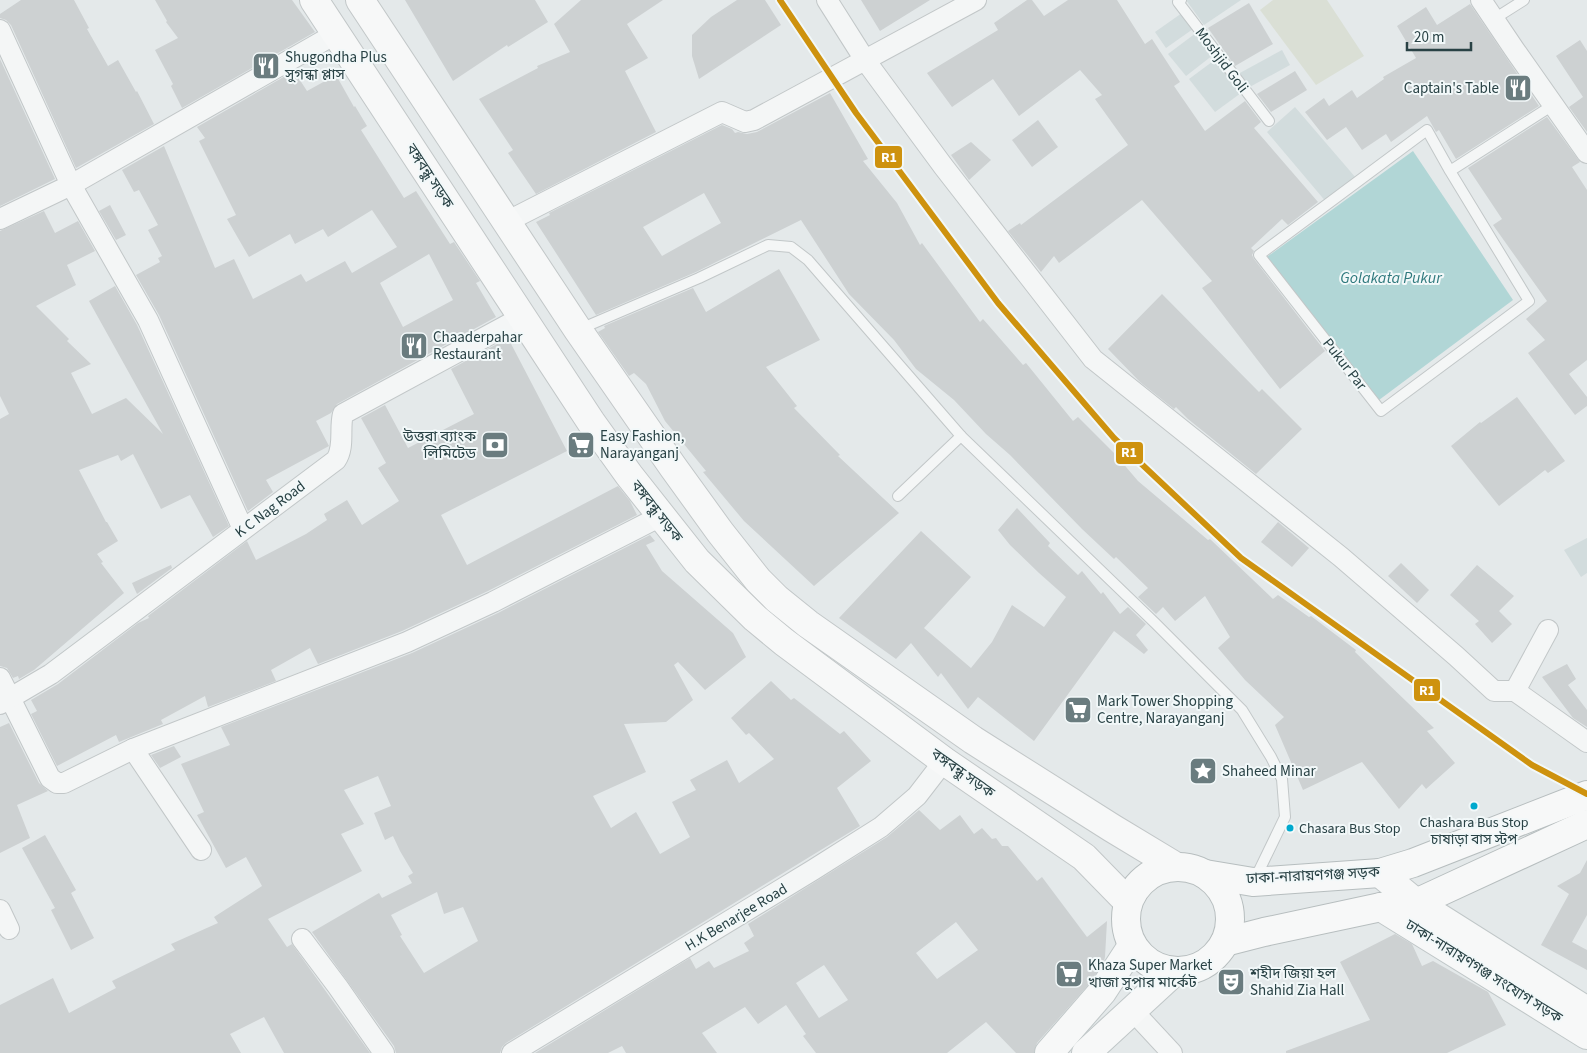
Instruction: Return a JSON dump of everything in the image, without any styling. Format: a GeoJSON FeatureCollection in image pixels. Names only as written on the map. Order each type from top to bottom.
{"type":"FeatureCollection","features":[{"type":"Feature","properties":{"kind":"main road","name":"বঙ্গবন্ধু সড়ক"},"geometry":{"type":"LineString","coordinates":[[314,0],[591,422],[697,561],[755,618],[784,642],[944,761],[1084,857],[1128,902]]}},
{"type":"Feature","properties":{"kind":"main road"},"geometry":{"type":"LineString","coordinates":[[360,0],[578,330],[714,524],[758,580],[777,599],[808,624],[973,740],[1175,866]]}},
{"type":"Feature","properties":{"kind":"main road","name":"ঢাকা-নারায়ণগঞ্জ সড়ক"},"geometry":{"type":"LineString","coordinates":[[1205,874],[1253,882],[1380,873],[1413,864],[1587,795]]}},
{"type":"Feature","properties":{"kind":"main road"},"geometry":{"type":"LineString","coordinates":[[1226,942],[1381,907],[1416,903],[1587,824]]}},
{"type":"Feature","properties":{"kind":"main road"},"geometry":{"type":"LineString","coordinates":[[1175,866],[1191,868],[1205,874],[1217,883],[1226,896],[1230,911],[1230,927],[1226,942],[1217,955],[1204,965],[1190,970],[1174,972],[1158,968],[1143,959],[1132,946],[1125,924],[1128,902],[1134,891],[1146,877],[1175,866]]}},
{"type":"Feature","properties":{"kind":"main road","name":"ঢাকা-নারায়ণগঞ্জ সংযোগ সড়ক"},"geometry":{"type":"LineString","coordinates":[[1380,873],[1416,903],[1587,1010]]}},
{"type":"Feature","properties":{"kind":"main road","name":"ঢাকা-নারায়ণগঞ্জ সংযোগ সড়ক"},"geometry":{"type":"LineString","coordinates":[[1381,907],[1587,1035]]}},
{"type":"Feature","properties":{"kind":"main road"},"geometry":{"type":"LineString","coordinates":[[1049,1053],[1102,992],[1132,946]]}},
{"type":"Feature","properties":{"kind":"main road"},"geometry":{"type":"LineString","coordinates":[[1086,1053],[1174,972]]}},
{"type":"Feature","properties":{"kind":"street"},"geometry":{"type":"LineString","coordinates":[[827,0],[865,60],[943,166],[1093,359],[1341,557],[1494,691],[1515,691],[1587,742]]}},
{"type":"Feature","properties":{"kind":"street"},"geometry":{"type":"LineString","coordinates":[[506,222],[722,112],[745,122],[754,120],[976,0]]}},
{"type":"Feature","properties":{"kind":"street"},"geometry":{"type":"LineString","coordinates":[[1481,0],[1587,153]]}},
{"type":"Feature","properties":{"kind":"street"},"geometry":{"type":"LineString","coordinates":[[0,30],[71,185],[148,320],[242,529]]}},
{"type":"Feature","properties":{"kind":"street"},"geometry":{"type":"LineString","coordinates":[[0,218],[71,185],[337,33]]}},
{"type":"Feature","properties":{"kind":"street","name":"K C Nag Road"},"geometry":{"type":"LineString","coordinates":[[5,701],[51,674],[336,460],[339,455],[342,432],[340,424],[343,414],[522,317]]}},
{"type":"Feature","properties":{"kind":"street"},"geometry":{"type":"LineString","coordinates":[[0,678],[5,701],[50,778],[57,783],[64,782],[133,749],[406,642],[493,602],[661,516]]}},
{"type":"Feature","properties":{"kind":"street"},"geometry":{"type":"LineString","coordinates":[[1515,691],[1548,630]]}},
{"type":"Feature","properties":{"kind":"street"},"geometry":{"type":"LineString","coordinates":[[133,749],[201,850]]}},
{"type":"Feature","properties":{"kind":"street","name":"H.K Benarjee Road"},"geometry":{"type":"LineString","coordinates":[[512,1053],[881,827],[917,796],[944,761]]}},
{"type":"Feature","properties":{"kind":"street"},"geometry":{"type":"LineString","coordinates":[[0,910],[9,929]]}},
{"type":"Feature","properties":{"kind":"street"},"geometry":{"type":"LineString","coordinates":[[302,939],[384,1053]]}},
{"type":"Feature","properties":{"kind":"street"},"geometry":{"type":"LineString","coordinates":[[1132,1010],[1172,1053]]}},
{"type":"Feature","properties":{"kind":"lane"},"geometry":{"type":"LineString","coordinates":[[1494,19],[1524,0]]}},
{"type":"Feature","properties":{"kind":"lane","name":"Moshjid Goli"},"geometry":{"type":"LineString","coordinates":[[1179,1],[1269,121]]}},
{"type":"Feature","properties":{"kind":"lane"},"geometry":{"type":"LineString","coordinates":[[1450,171],[1553,104]]}},
{"type":"Feature","properties":{"kind":"lane","name":"Pukur Par"},"geometry":{"type":"LineString","coordinates":[[1427,130],[1450,171],[1529,301],[1381,411],[1259,255],[1427,130]]}},
{"type":"Feature","properties":{"kind":"lane"},"geometry":{"type":"LineString","coordinates":[[578,330],[699,278],[768,245],[791,247],[808,260],[961,436],[1148,616],[1242,710],[1271,757],[1282,780],[1285,817],[1253,882]]}},
{"type":"Feature","properties":{"kind":"lane"},"geometry":{"type":"LineString","coordinates":[[898,496],[961,436]]}},
{"type":"Feature","properties":{"kind":"shaded area"},"geometry":{"type":"Polygon","coordinates":[[[1186,0],[1241,0],[1204,25],[1186,0]]]}},
{"type":"Feature","properties":{"kind":"shaded area"},"geometry":{"type":"Polygon","coordinates":[[[1273,0],[1327,0],[1364,56],[1316,85],[1260,10],[1273,0]]]}},
{"type":"Feature","properties":{"kind":"shaded area"},"geometry":{"type":"Polygon","coordinates":[[[1182,13],[1193,29],[1166,48],[1155,32],[1182,13]]]}},
{"type":"Feature","properties":{"kind":"shaded area"},"geometry":{"type":"Polygon","coordinates":[[[1196,33],[1213,55],[1186,76],[1168,54],[1196,33]]]}},
{"type":"Feature","properties":{"kind":"shaded area"},"geometry":{"type":"Polygon","coordinates":[[[1282,50],[1290,65],[1246,89],[1238,74],[1282,50]]]}},
{"type":"Feature","properties":{"kind":"shaded area"},"geometry":{"type":"Polygon","coordinates":[[[1216,59],[1241,93],[1215,112],[1189,79],[1216,59]]]}},
{"type":"Feature","properties":{"kind":"shaded area"},"geometry":{"type":"Polygon","coordinates":[[[1295,107],[1356,178],[1327,203],[1267,132],[1295,107]]]}},
{"type":"Feature","properties":{"kind":"shaded area"},"geometry":{"type":"Polygon","coordinates":[[[1587,538],[1587,573],[1581,577],[1564,550],[1587,538]]]}},
{"type":"Feature","properties":{"kind":"water","name":"Golakata Pukur"},"geometry":{"type":"Polygon","coordinates":[[[1413,151],[1513,300],[1379,400],[1264,259],[1413,151]]]}},
{"type":"Feature","properties":{"kind":"building"},"geometry":{"type":"Polygon","coordinates":[[[21,0],[74,0],[89,28],[87,29],[108,66],[118,60],[154,124],[76,168],[11,25],[6,20],[0,18],[0,14],[21,0]]]}},
{"type":"Feature","properties":{"kind":"building"},"geometry":{"type":"Polygon","coordinates":[[[155,0],[292,0],[315,32],[182,108],[171,86],[173,84],[155,50],[178,38],[166,22],[155,0]]]}},
{"type":"Feature","properties":{"kind":"building"},"geometry":{"type":"Polygon","coordinates":[[[405,0],[535,0],[548,22],[508,47],[507,45],[453,81],[405,0]]]}},
{"type":"Feature","properties":{"kind":"building"},"geometry":{"type":"Polygon","coordinates":[[[581,0],[663,0],[627,24],[648,58],[625,71],[656,132],[536,194],[508,153],[513,150],[479,99],[538,68],[537,66],[570,52],[554,24],[581,0]]]}},
{"type":"Feature","properties":{"kind":"building"},"geometry":{"type":"Polygon","coordinates":[[[737,0],[765,0],[781,25],[699,79],[692,56],[692,35],[711,17],[737,0]]]}},
{"type":"Feature","properties":{"kind":"building"},"geometry":{"type":"Polygon","coordinates":[[[861,0],[930,0],[880,31],[861,0]]]}},
{"type":"Feature","properties":{"kind":"building"},"geometry":{"type":"Polygon","coordinates":[[[1027,0],[1032,0],[1044,16],[1068,0],[1117,0],[1145,44],[1152,39],[1180,82],[1174,86],[1205,131],[1245,101],[1261,122],[1254,128],[1318,202],[1288,225],[1282,219],[1251,248],[1254,251],[1252,255],[1254,259],[1325,351],[1280,389],[1202,288],[1212,281],[1142,200],[1059,263],[1054,256],[1041,272],[1008,231],[1020,223],[1021,225],[1128,145],[1095,99],[1102,95],[1080,70],[1019,116],[993,79],[952,107],[927,73],[998,30],[994,23],[1027,0]]]}},
{"type":"Feature","properties":{"kind":"building"},"geometry":{"type":"Polygon","coordinates":[[[1249,3],[1273,44],[1235,66],[1208,28],[1249,3]]]}},
{"type":"Feature","properties":{"kind":"building"},"geometry":{"type":"Polygon","coordinates":[[[1470,4],[1539,106],[1456,159],[1439,130],[1436,132],[1427,116],[1391,142],[1386,134],[1362,150],[1346,127],[1327,140],[1305,112],[1324,98],[1329,106],[1352,90],[1357,98],[1384,79],[1383,77],[1416,58],[1397,26],[1426,7],[1437,25],[1470,4]]]}},
{"type":"Feature","properties":{"kind":"building"},"geometry":{"type":"Polygon","coordinates":[[[1580,40],[1587,51],[1587,132],[1569,107],[1583,97],[1556,56],[1580,40]]]}},
{"type":"Feature","properties":{"kind":"building"},"geometry":{"type":"Polygon","coordinates":[[[0,59],[55,179],[0,206],[0,59]]]}},
{"type":"Feature","properties":{"kind":"building"},"geometry":{"type":"Polygon","coordinates":[[[294,71],[307,91],[336,75],[367,126],[361,130],[404,198],[416,191],[450,244],[454,242],[480,281],[476,283],[496,317],[337,404],[331,413],[316,421],[329,446],[266,480],[273,492],[248,511],[159,315],[136,275],[160,262],[158,258],[162,256],[148,230],[158,225],[139,190],[134,192],[122,170],[164,146],[215,268],[234,259],[253,299],[301,274],[306,282],[345,261],[352,273],[397,247],[372,210],[328,237],[323,229],[295,244],[290,234],[249,257],[227,219],[236,215],[199,141],[205,138],[197,127],[294,71]],[[429,254],[380,283],[403,327],[453,300],[429,254]]]}},
{"type":"Feature","properties":{"kind":"building"},"geometry":{"type":"Polygon","coordinates":[[[1295,71],[1307,90],[1271,112],[1257,94],[1295,71]]]}},
{"type":"Feature","properties":{"kind":"building"},"geometry":{"type":"Polygon","coordinates":[[[830,93],[868,159],[863,161],[897,203],[920,245],[922,243],[980,322],[983,319],[1023,365],[1026,363],[1073,421],[1078,417],[1115,454],[1138,481],[1208,540],[1210,539],[1273,599],[1278,595],[1309,617],[1311,616],[1356,650],[1355,652],[1434,728],[1427,731],[1455,763],[1426,789],[1422,784],[1399,809],[1362,762],[1303,790],[1275,725],[1284,717],[1245,680],[1218,648],[1230,637],[1205,596],[1175,621],[1163,607],[1156,614],[1138,597],[1148,588],[1116,557],[1114,559],[1082,529],[954,400],[916,369],[894,340],[849,294],[801,220],[696,272],[596,315],[536,222],[550,215],[549,213],[722,125],[732,129],[735,133],[747,134],[757,132],[830,93]],[[704,193],[643,227],[662,256],[721,223],[704,193]]]}},
{"type":"Feature","properties":{"kind":"building"},"geometry":{"type":"Polygon","coordinates":[[[1547,117],[1580,162],[1572,167],[1587,190],[1587,360],[1569,374],[1587,397],[1587,406],[1575,415],[1528,353],[1545,340],[1526,319],[1547,301],[1493,225],[1502,219],[1468,168],[1547,117]]]}},
{"type":"Feature","properties":{"kind":"building"},"geometry":{"type":"Polygon","coordinates":[[[1038,120],[1058,147],[1032,167],[1012,140],[1038,120]]]}},
{"type":"Feature","properties":{"kind":"building"},"geometry":{"type":"Polygon","coordinates":[[[971,142],[991,160],[969,180],[951,155],[971,142]]]}},
{"type":"Feature","properties":{"kind":"building"},"geometry":{"type":"Polygon","coordinates":[[[110,205],[126,235],[116,240],[99,211],[110,205]]]}},
{"type":"Feature","properties":{"kind":"building"},"geometry":{"type":"Polygon","coordinates":[[[44,211],[55,233],[78,221],[95,251],[67,265],[76,285],[36,306],[69,339],[67,341],[91,364],[71,373],[92,414],[126,398],[163,434],[89,301],[115,286],[137,325],[229,526],[213,537],[190,495],[161,509],[133,454],[121,461],[118,455],[79,470],[118,541],[97,554],[103,562],[101,563],[124,593],[34,670],[19,679],[18,676],[13,678],[7,668],[0,666],[0,419],[9,414],[0,396],[0,231],[44,211]]]}},
{"type":"Feature","properties":{"kind":"building"},"geometry":{"type":"Polygon","coordinates":[[[779,269],[820,340],[766,367],[797,406],[794,408],[840,455],[838,456],[899,513],[814,586],[744,521],[703,472],[706,471],[665,421],[646,384],[634,373],[629,376],[598,332],[605,328],[604,326],[693,288],[706,312],[779,269]]]}},
{"type":"Feature","properties":{"kind":"building"},"geometry":{"type":"Polygon","coordinates":[[[1162,294],[1259,392],[1262,389],[1302,429],[1256,474],[1176,407],[1174,409],[1140,382],[1108,349],[1162,294]]]}},
{"type":"Feature","properties":{"kind":"building"},"geometry":{"type":"Polygon","coordinates":[[[508,338],[567,451],[441,515],[467,565],[618,486],[630,501],[637,515],[488,591],[402,631],[318,664],[310,648],[271,670],[276,681],[208,707],[205,696],[161,720],[163,724],[119,742],[116,735],[57,766],[31,714],[37,711],[31,700],[58,684],[138,623],[149,618],[148,616],[247,541],[256,560],[306,534],[327,520],[324,514],[347,500],[362,525],[399,501],[378,468],[386,463],[361,418],[385,405],[408,448],[474,414],[451,369],[508,338]]]}},
{"type":"Feature","properties":{"kind":"building"},"geometry":{"type":"Polygon","coordinates":[[[1517,397],[1565,461],[1548,473],[1545,470],[1499,506],[1451,446],[1480,422],[1517,397]]]}},
{"type":"Feature","properties":{"kind":"building"},"geometry":{"type":"Polygon","coordinates":[[[1017,508],[1050,543],[1048,546],[1078,575],[1082,571],[1101,594],[1103,592],[1120,614],[1128,607],[1146,624],[1136,635],[1148,650],[1144,654],[1114,631],[1034,741],[978,697],[968,709],[941,673],[938,677],[911,643],[896,659],[839,618],[921,531],[971,577],[924,628],[971,668],[992,642],[1012,605],[1044,627],[1066,597],[1010,545],[998,530],[1017,508]]]}},
{"type":"Feature","properties":{"kind":"building"},"geometry":{"type":"Polygon","coordinates":[[[1278,522],[1309,548],[1292,567],[1261,542],[1278,522]]]}},
{"type":"Feature","properties":{"kind":"building"},"geometry":{"type":"Polygon","coordinates":[[[650,535],[655,541],[646,545],[662,571],[733,633],[746,657],[705,690],[678,662],[674,665],[693,700],[666,722],[624,724],[646,772],[593,796],[611,828],[636,812],[660,854],[690,837],[672,802],[696,790],[690,780],[727,760],[739,783],[774,759],[749,733],[746,735],[731,718],[771,681],[791,700],[794,698],[840,734],[844,731],[871,761],[837,788],[860,826],[506,1043],[500,1053],[396,1053],[394,1046],[312,932],[379,893],[382,898],[412,883],[408,876],[413,873],[393,836],[385,840],[374,813],[391,806],[378,776],[344,790],[364,824],[341,834],[362,871],[268,919],[287,947],[292,944],[370,1053],[284,1053],[264,1017],[230,1034],[241,1053],[0,1053],[0,1005],[53,978],[69,1013],[116,988],[112,981],[175,950],[171,944],[218,923],[214,917],[262,886],[246,857],[226,868],[197,815],[204,812],[181,764],[230,745],[221,727],[412,653],[498,613],[650,535]],[[437,892],[391,915],[402,935],[400,936],[424,973],[478,941],[463,907],[444,914],[437,892]]]}},
{"type":"Feature","properties":{"kind":"building"},"geometry":{"type":"Polygon","coordinates":[[[1401,563],[1429,590],[1417,603],[1388,576],[1401,563]]]}},
{"type":"Feature","properties":{"kind":"building"},"geometry":{"type":"Polygon","coordinates":[[[171,565],[172,568],[137,594],[132,583],[171,565]]]}},
{"type":"Feature","properties":{"kind":"building"},"geometry":{"type":"Polygon","coordinates":[[[1477,565],[1514,596],[1499,611],[1512,624],[1492,643],[1475,624],[1479,621],[1450,595],[1477,565]]]}},
{"type":"Feature","properties":{"kind":"building"},"geometry":{"type":"Polygon","coordinates":[[[1567,664],[1576,679],[1568,685],[1587,710],[1587,727],[1573,718],[1542,677],[1567,664]]]}},
{"type":"Feature","properties":{"kind":"building"},"geometry":{"type":"Polygon","coordinates":[[[9,723],[39,783],[48,791],[17,805],[30,838],[0,853],[0,727],[9,723]]]}},
{"type":"Feature","properties":{"kind":"building"},"geometry":{"type":"Polygon","coordinates":[[[174,746],[181,757],[160,768],[151,755],[174,746]]]}},
{"type":"Feature","properties":{"kind":"building"},"geometry":{"type":"Polygon","coordinates":[[[919,810],[940,830],[960,815],[974,834],[982,828],[992,839],[996,838],[1002,846],[1008,846],[1037,881],[1042,877],[1087,937],[1107,921],[1104,961],[1090,983],[1037,1043],[1034,1053],[1016,1053],[986,1022],[947,1053],[816,1053],[803,1036],[806,1034],[786,1005],[758,1024],[745,1007],[702,1033],[717,1053],[626,1053],[622,1046],[608,1053],[535,1053],[690,958],[696,969],[709,961],[714,968],[749,951],[744,943],[754,936],[748,924],[887,837],[919,810]],[[956,922],[916,953],[937,979],[978,950],[956,922]],[[824,965],[796,983],[819,1018],[848,1000],[824,965]]]}},
{"type":"Feature","properties":{"kind":"building"},"geometry":{"type":"Polygon","coordinates":[[[45,835],[76,890],[71,893],[94,938],[71,950],[51,910],[55,908],[22,848],[45,835]]]}},
{"type":"Feature","properties":{"kind":"building"},"geometry":{"type":"Polygon","coordinates":[[[1587,860],[1587,915],[1572,942],[1587,950],[1587,970],[1541,945],[1569,894],[1557,886],[1580,873],[1587,860]]]}},
{"type":"Feature","properties":{"kind":"building"},"geometry":{"type":"Polygon","coordinates":[[[1395,934],[1412,944],[1422,966],[1433,961],[1488,992],[1506,1025],[1447,1053],[1286,1053],[1286,1051],[1370,1020],[1340,962],[1395,934]]]}},
{"type":"Feature","properties":{"kind":"transit line","name":"R1"},"geometry":{"type":"LineString","coordinates":[[780,0],[856,113],[998,303],[1114,438],[1241,558],[1532,765],[1587,794]]}},
{"type":"Feature","properties":{"kind":"place","name":"Shugondha Plus সুগন্ধা প্লাস"},"geometry":{"type":"Point","coordinates":[266,66]}},
{"type":"Feature","properties":{"kind":"place","name":"Captain's Table"},"geometry":{"type":"Point","coordinates":[1518,88]}},
{"type":"Feature","properties":{"kind":"place","name":"Chaaderpahar Restaurant"},"geometry":{"type":"Point","coordinates":[414,346]}},
{"type":"Feature","properties":{"kind":"place","name":"উত্তরা ব্যাংক লিমিটেড"},"geometry":{"type":"Point","coordinates":[495,445]}},
{"type":"Feature","properties":{"kind":"place","name":"Easy Fashion, Narayanganj"},"geometry":{"type":"Point","coordinates":[581,445]}},
{"type":"Feature","properties":{"kind":"place","name":"Mark Tower Shopping Centre, Narayanganj"},"geometry":{"type":"Point","coordinates":[1078,710]}},
{"type":"Feature","properties":{"kind":"place","name":"Shaheed Minar"},"geometry":{"type":"Point","coordinates":[1203,771]}},
{"type":"Feature","properties":{"kind":"place","name":"Chashara Bus Stop চাষাড়া বাস স্টপ"},"geometry":{"type":"Point","coordinates":[1474,806]}},
{"type":"Feature","properties":{"kind":"place","name":"Chasara Bus Stop"},"geometry":{"type":"Point","coordinates":[1290,828]}},
{"type":"Feature","properties":{"kind":"place","name":"Khaza Super Market খাজা সুপার মার্কেট"},"geometry":{"type":"Point","coordinates":[1069,974]}},
{"type":"Feature","properties":{"kind":"place","name":"শহীদ জিয়া হল Shahid Zia Hall"},"geometry":{"type":"Point","coordinates":[1231,982]}}]}
